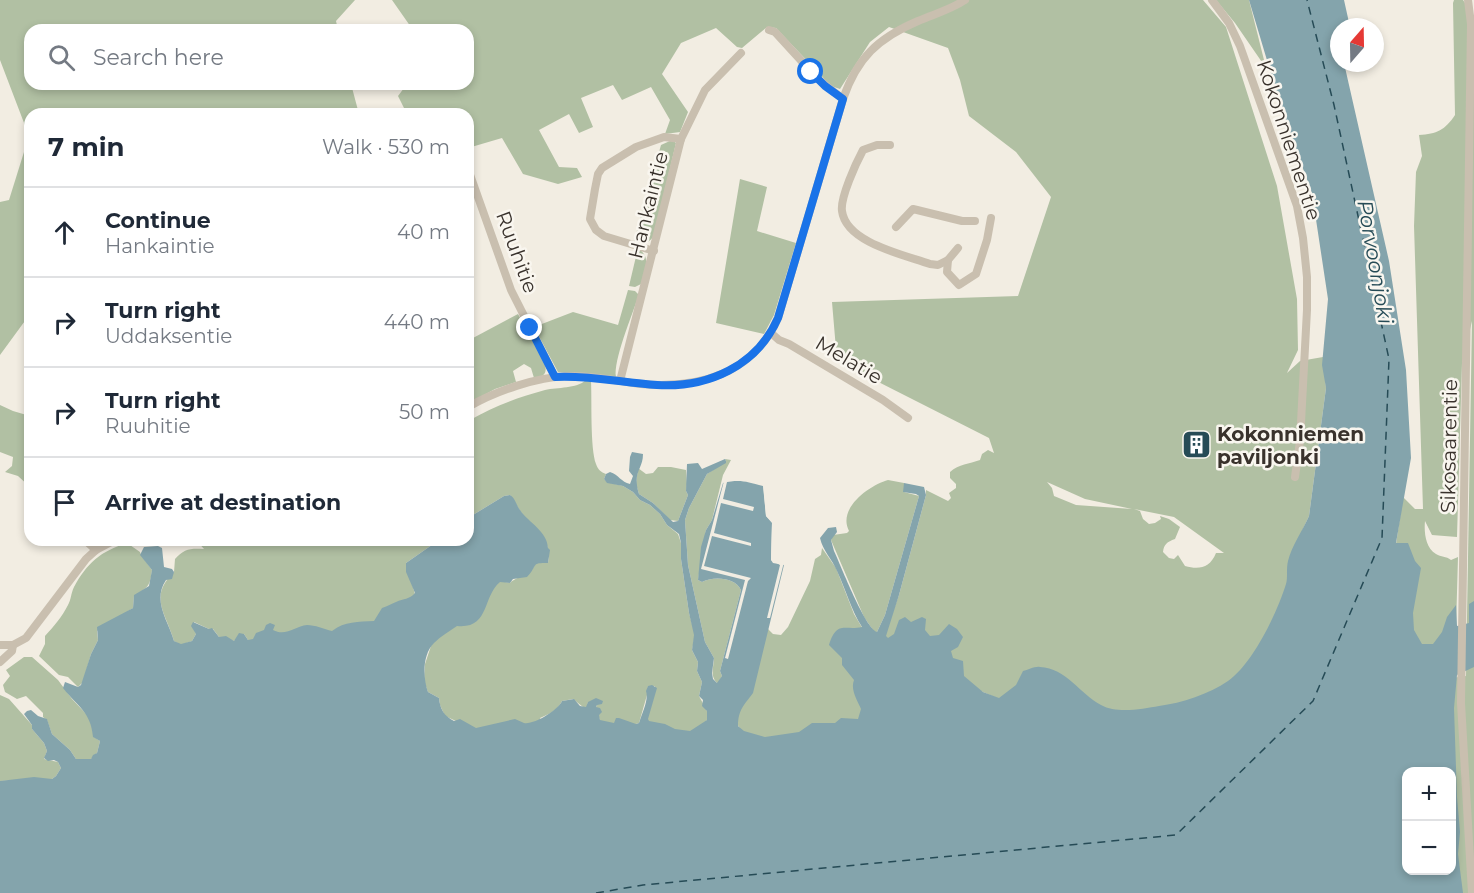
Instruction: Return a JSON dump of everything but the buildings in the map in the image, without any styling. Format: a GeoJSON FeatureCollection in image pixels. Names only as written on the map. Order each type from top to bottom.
{"type":"FeatureCollection","features":[{"type":"Feature","properties":{"kind":"street"},"geometry":{"type":"LineString","coordinates":[[474,403],[523,385],[555,377],[571,376],[677,385],[716,377],[738,366],[757,350],[771,333],[778,318],[849,81],[868,52],[885,37],[917,21],[948,10],[965,0]]}},
{"type":"Feature","properties":{"kind":"street","name":"Kokonniementie"},"geometry":{"type":"LineString","coordinates":[[1212,0],[1229,23],[1240,46],[1297,206],[1303,238],[1307,277],[1307,310],[1300,441],[1295,477]]}},
{"type":"Feature","properties":{"kind":"street","name":"Sikosaarentie"},"geometry":{"type":"LineString","coordinates":[[1468,0],[1471,24],[1461,703],[1472,893]]}},
{"type":"Feature","properties":{"kind":"street"},"geometry":{"type":"LineString","coordinates":[[770,30],[775,32],[825,86],[843,99]]}},
{"type":"Feature","properties":{"kind":"street","name":"Hankaintie"},"geometry":{"type":"LineString","coordinates":[[620,381],[681,139],[705,90],[741,53]]}},
{"type":"Feature","properties":{"kind":"street"},"geometry":{"type":"LineString","coordinates":[[654,251],[604,236],[596,230],[590,219],[594,189],[602,168],[636,147],[664,137],[681,139]]}},
{"type":"Feature","properties":{"kind":"street"},"geometry":{"type":"LineString","coordinates":[[890,145],[877,145],[862,150],[847,188],[842,210],[845,219],[856,234],[868,242],[930,264],[938,265],[948,260],[958,248]]}},
{"type":"Feature","properties":{"kind":"street","name":"Ruuhitie"},"geometry":{"type":"LineString","coordinates":[[474,186],[511,290],[555,377]]}},
{"type":"Feature","properties":{"kind":"street"},"geometry":{"type":"LineString","coordinates":[[896,227],[913,208],[962,221],[975,220]]}},
{"type":"Feature","properties":{"kind":"street"},"geometry":{"type":"LineString","coordinates":[[948,260],[947,272],[959,285],[976,274],[987,240],[990,218]]}},
{"type":"Feature","properties":{"kind":"street","name":"Melatie"},"geometry":{"type":"LineString","coordinates":[[771,333],[779,340],[883,400],[908,418]]}},
{"type":"Feature","properties":{"kind":"street"},"geometry":{"type":"LineString","coordinates":[[92,546],[96,550]]}},
{"type":"Feature","properties":{"kind":"street"},"geometry":{"type":"LineString","coordinates":[[0,645],[13,645],[26,638],[86,559],[104,546]]}},
{"type":"Feature","properties":{"kind":"street"},"geometry":{"type":"LineString","coordinates":[[0,662],[12,651],[13,645]]}},
{"type":"Feature","properties":{"kind":"green space"},"geometry":{"type":"Polygon","coordinates":[[[0,0],[355,0],[336,21],[337,24],[24,24],[24,90],[353,90],[357,108],[24,108],[24,123],[0,60],[0,0]]]}},
{"type":"Feature","properties":{"kind":"green space"},"geometry":{"type":"Polygon","coordinates":[[[392,0],[1203,0],[1226,27],[1277,186],[1297,299],[1298,350],[1287,373],[1300,361],[1323,357],[1326,388],[1309,516],[1302,531],[1396,544],[1403,497],[1415,509],[1423,509],[1414,226],[1416,172],[1422,156],[1419,135],[1431,134],[1440,130],[1455,115],[1453,3],[1454,0],[1463,0],[1474,16],[1474,893],[173,893],[1020,708],[880,647],[899,595],[926,490],[948,501],[951,498],[949,493],[956,488],[956,484],[950,478],[950,472],[980,460],[982,454],[988,450],[994,453],[989,438],[837,361],[832,302],[1018,296],[1051,197],[1016,152],[969,116],[960,80],[948,48],[889,27],[870,42],[840,89],[831,86],[776,28],[767,27],[742,48],[737,47],[716,28],[681,43],[662,74],[688,112],[680,132],[665,134],[670,120],[651,87],[622,100],[613,85],[581,98],[593,127],[579,133],[569,114],[539,130],[559,167],[577,168],[582,177],[558,184],[523,174],[502,138],[474,146],[474,108],[404,108],[398,96],[402,90],[474,90],[474,24],[409,24],[392,0]],[[1472,321],[1462,363],[1457,537],[1432,535],[1425,521],[1426,539],[1432,551],[1451,560],[1458,557],[1456,627],[1423,682],[1466,676],[1472,321]],[[1047,482],[1054,496],[1076,505],[1132,509],[1085,499],[1047,482]],[[1134,509],[1140,511],[1143,519],[1149,524],[1161,519],[1160,516],[1180,527],[1175,539],[1166,544],[1163,552],[1169,558],[1174,559],[1178,555],[1185,566],[1204,567],[1211,562],[1216,553],[1224,553],[1174,517],[1134,509]]]}},
{"type":"Feature","properties":{"kind":"green space"},"geometry":{"type":"Polygon","coordinates":[[[1216,0],[1249,0],[1266,68],[1235,23],[1216,0]]]}},
{"type":"Feature","properties":{"kind":"green space"},"geometry":{"type":"Polygon","coordinates":[[[672,140],[676,143],[654,236],[645,243],[634,241],[661,145],[672,140]]]}},
{"type":"Feature","properties":{"kind":"green space"},"geometry":{"type":"Polygon","coordinates":[[[24,152],[24,322],[0,355],[0,202],[9,200],[24,152]]]}},
{"type":"Feature","properties":{"kind":"green space"},"geometry":{"type":"Polygon","coordinates":[[[740,179],[767,187],[757,231],[796,243],[774,315],[764,334],[716,323],[740,179]]]}},
{"type":"Feature","properties":{"kind":"green space"},"geometry":{"type":"Polygon","coordinates":[[[638,248],[645,256],[646,269],[641,284],[635,287],[629,286],[638,248]]]}},
{"type":"Feature","properties":{"kind":"green space"},"geometry":{"type":"Polygon","coordinates":[[[628,290],[635,291],[639,295],[620,349],[616,377],[558,372],[534,327],[573,312],[618,325],[628,290]]]}},
{"type":"Feature","properties":{"kind":"green space"},"geometry":{"type":"Polygon","coordinates":[[[518,314],[544,362],[545,373],[534,378],[531,368],[524,364],[513,371],[516,382],[474,400],[474,337],[518,314]]]}},
{"type":"Feature","properties":{"kind":"green space"},"geometry":{"type":"Polygon","coordinates":[[[586,380],[591,381],[594,457],[598,468],[606,474],[604,479],[633,492],[660,514],[667,525],[678,534],[689,613],[695,635],[692,650],[698,662],[697,671],[702,682],[699,696],[707,711],[707,720],[696,738],[643,734],[655,686],[648,686],[639,723],[604,734],[597,705],[588,702],[587,707],[583,707],[573,699],[562,701],[550,714],[540,718],[562,769],[445,716],[439,698],[428,692],[424,681],[425,664],[434,637],[500,581],[510,583],[527,574],[535,564],[548,563],[549,554],[545,540],[520,511],[510,495],[504,496],[474,514],[474,418],[516,399],[545,390],[582,383],[586,380]]]}},
{"type":"Feature","properties":{"kind":"green space"},"geometry":{"type":"Polygon","coordinates":[[[0,405],[24,414],[24,482],[18,476],[5,472],[12,466],[13,457],[0,452],[0,405]]]}},
{"type":"Feature","properties":{"kind":"green space"},"geometry":{"type":"Polygon","coordinates":[[[725,459],[731,460],[723,475],[712,520],[706,530],[698,580],[702,582],[712,579],[729,580],[741,590],[720,671],[722,676],[718,684],[714,678],[714,658],[705,642],[688,565],[685,520],[707,474],[726,461],[725,459]]]}},
{"type":"Feature","properties":{"kind":"green space"},"geometry":{"type":"Polygon","coordinates":[[[658,467],[686,470],[688,495],[678,521],[670,520],[653,503],[639,494],[636,484],[638,468],[646,474],[653,473],[658,467]]]}},
{"type":"Feature","properties":{"kind":"green space"},"geometry":{"type":"Polygon","coordinates":[[[888,480],[904,483],[904,492],[919,496],[885,615],[875,633],[864,617],[831,540],[833,535],[849,531],[846,522],[848,514],[857,499],[873,487],[888,480]]]}},
{"type":"Feature","properties":{"kind":"green space"},"geometry":{"type":"Polygon","coordinates":[[[120,546],[131,546],[140,552],[152,570],[150,580],[145,588],[134,596],[133,608],[97,631],[98,640],[91,654],[83,682],[78,687],[68,677],[59,675],[39,656],[45,644],[45,636],[63,614],[74,587],[84,571],[102,554],[120,546]]]}},
{"type":"Feature","properties":{"kind":"green space"},"geometry":{"type":"Polygon","coordinates":[[[201,546],[430,546],[406,563],[416,601],[345,643],[248,640],[244,634],[234,641],[219,637],[213,629],[194,622],[196,634],[192,641],[181,645],[174,641],[160,597],[166,581],[174,572],[175,559],[188,550],[204,549],[201,546]]]}},
{"type":"Feature","properties":{"kind":"green space"},"geometry":{"type":"Polygon","coordinates":[[[822,548],[836,568],[854,614],[870,641],[862,685],[862,719],[805,736],[747,738],[734,720],[768,629],[773,634],[781,635],[788,627],[810,581],[815,559],[821,555],[822,548]]]}},
{"type":"Feature","properties":{"kind":"green space"},"geometry":{"type":"Polygon","coordinates":[[[24,657],[32,657],[58,680],[90,718],[94,737],[100,741],[97,753],[91,759],[76,759],[70,750],[52,734],[43,713],[26,696],[17,699],[5,692],[3,685],[10,676],[6,670],[24,657]]]}},
{"type":"Feature","properties":{"kind":"green space"},"geometry":{"type":"Polygon","coordinates":[[[0,695],[9,699],[32,725],[32,729],[44,743],[47,751],[44,759],[58,762],[61,768],[52,779],[0,781],[0,695]]]}},
{"type":"Feature","properties":{"kind":"water","name":"Porvoonjoki"},"geometry":{"type":"Polygon","coordinates":[[[1249,0],[1344,0],[1348,18],[1330,18],[1330,72],[1346,72],[1389,261],[1406,370],[1411,458],[1396,543],[1408,543],[1415,561],[1421,568],[1413,613],[1414,630],[1422,644],[1433,644],[1456,605],[1457,626],[1469,623],[1469,604],[1474,601],[1474,667],[1457,675],[1454,708],[1456,767],[1402,767],[1402,875],[1456,875],[1456,767],[1460,832],[1458,854],[1463,893],[0,893],[0,781],[34,777],[52,779],[61,768],[58,762],[44,758],[47,751],[44,743],[32,729],[32,725],[24,714],[31,710],[47,719],[52,734],[70,750],[76,759],[91,759],[97,753],[100,741],[93,737],[90,721],[63,688],[65,682],[78,687],[81,685],[98,640],[97,627],[133,608],[134,595],[149,586],[152,570],[140,555],[144,547],[162,548],[164,567],[174,572],[172,579],[166,580],[160,595],[162,611],[174,641],[181,644],[192,641],[196,634],[191,626],[193,622],[209,629],[212,628],[219,637],[226,636],[234,641],[239,633],[244,634],[248,640],[253,639],[256,633],[264,630],[270,623],[275,625],[273,630],[278,632],[286,632],[307,625],[332,631],[347,624],[374,621],[382,608],[413,595],[415,593],[406,572],[406,563],[430,546],[474,546],[474,514],[504,496],[510,495],[547,542],[550,550],[548,563],[537,564],[527,577],[513,579],[510,583],[500,582],[494,588],[484,611],[475,622],[468,626],[457,626],[430,648],[425,667],[426,686],[428,692],[439,698],[445,714],[454,721],[460,719],[476,728],[515,719],[528,723],[556,709],[562,701],[574,699],[580,706],[586,707],[588,702],[596,698],[603,701],[596,707],[602,712],[599,715],[600,720],[614,723],[616,718],[619,718],[636,724],[639,723],[645,707],[648,686],[652,685],[657,688],[649,721],[690,731],[707,720],[707,711],[702,706],[703,700],[699,696],[702,682],[697,671],[698,662],[692,650],[694,635],[679,534],[667,525],[660,514],[633,492],[623,486],[607,483],[604,479],[610,472],[630,484],[633,476],[629,471],[632,452],[643,454],[637,475],[639,494],[653,503],[673,522],[678,521],[688,495],[686,491],[687,464],[698,463],[702,469],[725,459],[726,461],[707,474],[685,520],[688,565],[705,642],[714,658],[712,673],[717,683],[722,676],[720,671],[741,590],[729,580],[712,579],[702,582],[698,580],[701,547],[723,483],[739,481],[763,486],[766,516],[772,522],[771,560],[773,563],[784,565],[753,693],[739,716],[738,726],[744,731],[765,737],[799,732],[812,723],[835,723],[841,718],[858,719],[861,709],[854,691],[854,680],[842,665],[842,658],[829,645],[838,629],[862,627],[820,538],[828,528],[836,527],[837,532],[831,540],[834,551],[860,609],[877,632],[885,615],[919,496],[903,492],[904,483],[924,487],[926,495],[886,636],[888,638],[894,634],[899,620],[905,617],[911,622],[922,617],[926,619],[925,630],[930,636],[939,635],[949,624],[963,637],[958,647],[951,651],[953,658],[963,661],[964,676],[983,692],[999,698],[1016,685],[1023,671],[1038,667],[1058,672],[1093,700],[1107,708],[1137,709],[1177,703],[1204,694],[1221,686],[1237,673],[1263,637],[1287,581],[1287,564],[1290,555],[1309,516],[1326,388],[1322,365],[1328,299],[1312,193],[1284,117],[1249,0]]]}},
{"type":"Feature","properties":{"kind":"pier"},"geometry":{"type":"Polygon","coordinates":[[[724,481],[727,482],[723,499],[754,507],[753,511],[721,503],[714,533],[751,543],[751,546],[712,536],[704,566],[751,578],[748,581],[728,659],[725,658],[745,580],[701,569],[724,481]]]}},
{"type":"Feature","properties":{"kind":"pier"},"geometry":{"type":"Polygon","coordinates":[[[763,483],[766,484],[768,515],[775,521],[774,559],[784,562],[770,618],[767,618],[780,565],[771,560],[772,523],[766,516],[763,483]]]}},
{"type":"Feature","properties":{"kind":"ferry route"},"geometry":{"type":"LineString","coordinates":[[596,893],[643,885],[1176,835],[1313,701],[1382,538],[1389,359],[1334,105],[1307,0]]}},
{"type":"Feature","properties":{"kind":"place","name":"Kokonniemen paviljonki"},"geometry":{"type":"Point","coordinates":[1196,445]}},
{"type":"Feature","properties":{"kind":"route"},"geometry":{"type":"LineString","coordinates":[[530,328],[555,377],[571,376],[677,385],[716,377],[748,359],[767,339],[778,318],[843,99],[811,72]]}}]}
